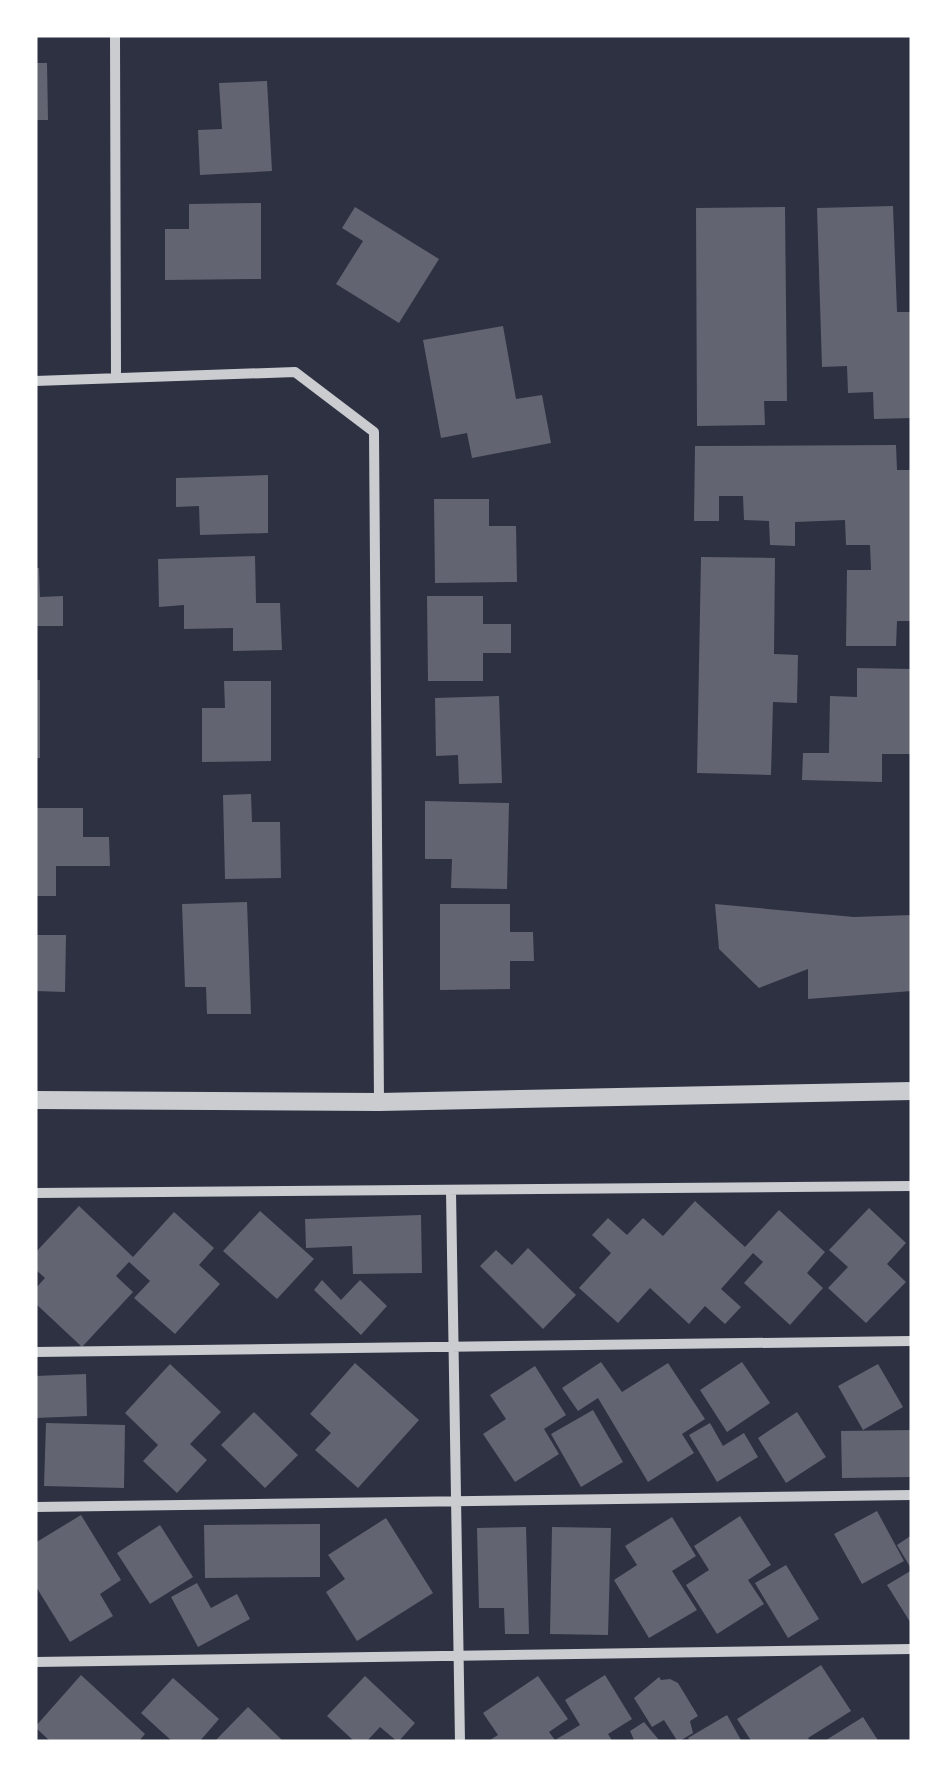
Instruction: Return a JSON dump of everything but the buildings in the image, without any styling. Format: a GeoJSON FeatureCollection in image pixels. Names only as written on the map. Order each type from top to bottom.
{"type":"FeatureCollection","features":[{"type":"Feature","properties":{"kind":"street"},"geometry":{"type":"LineString","coordinates":[[115,35],[116,377]]}},
{"type":"Feature","properties":{"kind":"street"},"geometry":{"type":"LineString","coordinates":[[35,380],[296,372],[374,432],[379,1102]]}},
{"type":"Feature","properties":{"kind":"street"},"geometry":{"type":"LineString","coordinates":[[35,1100],[379,1102],[912,1091]]}},
{"type":"Feature","properties":{"kind":"street"},"geometry":{"type":"LineString","coordinates":[[35,1193],[912,1186]]}},
{"type":"Feature","properties":{"kind":"street"},"geometry":{"type":"LineString","coordinates":[[451,1190],[460,1742]]}},
{"type":"Feature","properties":{"kind":"street"},"geometry":{"type":"LineString","coordinates":[[35,1352],[912,1341]]}},
{"type":"Feature","properties":{"kind":"street"},"geometry":{"type":"LineString","coordinates":[[35,1507],[912,1495]]}},
{"type":"Feature","properties":{"kind":"street"},"geometry":{"type":"LineString","coordinates":[[35,1662],[912,1649]]}}]}
